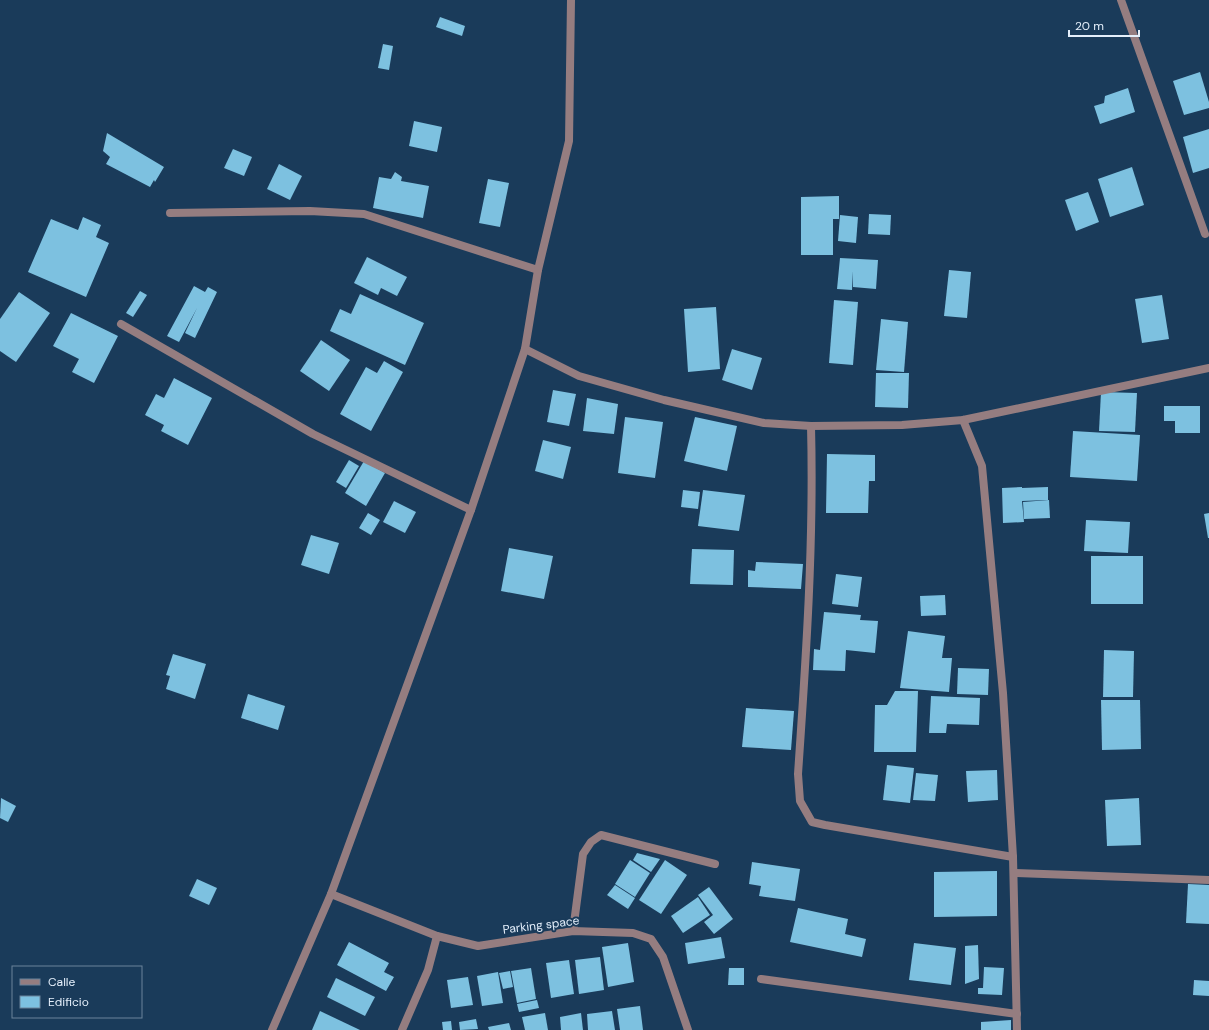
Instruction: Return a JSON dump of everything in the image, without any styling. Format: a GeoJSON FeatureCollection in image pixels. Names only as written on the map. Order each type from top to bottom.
{"type":"FeatureCollection","features":[{"type":"Feature","properties":{"kind":"street"},"geometry":{"type":"LineString","coordinates":[[272,1030],[331,894],[471,510],[525,349],[538,270],[569,141],[571,0]]}},
{"type":"Feature","properties":{"kind":"street"},"geometry":{"type":"LineString","coordinates":[[1121,0],[1205,234]]}},
{"type":"Feature","properties":{"kind":"street"},"geometry":{"type":"LineString","coordinates":[[170,213],[310,211],[364,214],[538,270]]}},
{"type":"Feature","properties":{"kind":"street"},"geometry":{"type":"LineString","coordinates":[[121,324],[313,434],[471,510]]}},
{"type":"Feature","properties":{"kind":"street"},"geometry":{"type":"LineString","coordinates":[[525,349],[579,376],[664,400],[764,423],[811,426],[902,425],[963,420],[1209,368]]}},
{"type":"Feature","properties":{"kind":"street"},"geometry":{"type":"LineString","coordinates":[[963,420],[982,466],[1003,693],[1014,873],[1017,1030]]}},
{"type":"Feature","properties":{"kind":"street"},"geometry":{"type":"LineString","coordinates":[[811,426],[813,486],[811,566],[798,774],[800,801],[812,822],[819,824],[1013,857]]}},
{"type":"Feature","properties":{"kind":"street"},"geometry":{"type":"LineString","coordinates":[[573,931],[583,854],[591,842],[601,835],[715,864]]}},
{"type":"Feature","properties":{"kind":"street"},"geometry":{"type":"LineString","coordinates":[[1014,873],[1209,880]]}},
{"type":"Feature","properties":{"kind":"street","name":"Parking space"},"geometry":{"type":"LineString","coordinates":[[331,894],[437,936],[478,946],[573,931],[633,933],[652,939],[663,957],[688,1030]]}},
{"type":"Feature","properties":{"kind":"street"},"geometry":{"type":"LineString","coordinates":[[402,1030],[428,970],[437,936]]}},
{"type":"Feature","properties":{"kind":"street"},"geometry":{"type":"LineString","coordinates":[[761,980],[1017,1014]]}},
{"type":"Feature","properties":{"kind":"building"},"geometry":{"type":"Polygon","coordinates":[[[440,17],[465,26],[462,36],[436,27],[440,17]]]}},
{"type":"Feature","properties":{"kind":"building"},"geometry":{"type":"Polygon","coordinates":[[[383,44],[393,46],[389,70],[378,68],[383,44]]]}},
{"type":"Feature","properties":{"kind":"building"},"geometry":{"type":"Polygon","coordinates":[[[1200,72],[1209,102],[1209,108],[1184,115],[1173,81],[1200,72]]]}},
{"type":"Feature","properties":{"kind":"building"},"geometry":{"type":"Polygon","coordinates":[[[1128,88],[1135,112],[1100,124],[1094,106],[1104,103],[1105,96],[1128,88]]]}},
{"type":"Feature","properties":{"kind":"building"},"geometry":{"type":"Polygon","coordinates":[[[414,121],[442,127],[437,152],[409,146],[414,121]]]}},
{"type":"Feature","properties":{"kind":"building"},"geometry":{"type":"Polygon","coordinates":[[[1209,129],[1209,168],[1193,173],[1183,137],[1209,129]]]}},
{"type":"Feature","properties":{"kind":"building"},"geometry":{"type":"Polygon","coordinates":[[[107,133],[164,167],[155,182],[154,180],[150,187],[106,164],[110,157],[103,151],[107,133]]]}},
{"type":"Feature","properties":{"kind":"building"},"geometry":{"type":"Polygon","coordinates":[[[233,149],[252,157],[244,176],[224,168],[233,149]]]}},
{"type":"Feature","properties":{"kind":"building"},"geometry":{"type":"Polygon","coordinates":[[[279,164],[302,176],[290,200],[267,189],[279,164]]]}},
{"type":"Feature","properties":{"kind":"building"},"geometry":{"type":"Polygon","coordinates":[[[1132,167],[1144,205],[1110,217],[1098,179],[1132,167]]]}},
{"type":"Feature","properties":{"kind":"building"},"geometry":{"type":"Polygon","coordinates":[[[395,172],[402,177],[401,181],[429,186],[423,218],[373,208],[379,177],[391,179],[395,172]]]}},
{"type":"Feature","properties":{"kind":"building"},"geometry":{"type":"Polygon","coordinates":[[[488,179],[509,183],[500,227],[479,223],[488,179]]]}},
{"type":"Feature","properties":{"kind":"building"},"geometry":{"type":"Polygon","coordinates":[[[1088,192],[1099,222],[1076,231],[1065,200],[1088,192]]]}},
{"type":"Feature","properties":{"kind":"building"},"geometry":{"type":"Polygon","coordinates":[[[839,196],[839,219],[833,219],[833,255],[801,255],[801,197],[839,196]]]}},
{"type":"Feature","properties":{"kind":"building"},"geometry":{"type":"Polygon","coordinates":[[[869,214],[891,215],[890,235],[868,234],[869,214]]]}},
{"type":"Feature","properties":{"kind":"building"},"geometry":{"type":"Polygon","coordinates":[[[840,215],[858,217],[856,243],[838,241],[840,215]]]}},
{"type":"Feature","properties":{"kind":"building"},"geometry":{"type":"Polygon","coordinates":[[[83,217],[101,225],[96,237],[109,243],[86,297],[28,272],[51,219],[78,230],[83,217]]]}},
{"type":"Feature","properties":{"kind":"building"},"geometry":{"type":"Polygon","coordinates":[[[367,257],[407,277],[397,296],[381,288],[378,295],[354,283],[367,257]]]}},
{"type":"Feature","properties":{"kind":"building"},"geometry":{"type":"Polygon","coordinates":[[[840,258],[878,260],[876,289],[853,287],[853,271],[852,290],[837,289],[840,258]]]}},
{"type":"Feature","properties":{"kind":"building"},"geometry":{"type":"Polygon","coordinates":[[[949,270],[971,272],[967,318],[944,316],[949,270]]]}},
{"type":"Feature","properties":{"kind":"building"},"geometry":{"type":"Polygon","coordinates":[[[194,286],[205,292],[208,287],[217,292],[195,338],[185,333],[197,308],[179,342],[167,336],[194,286]]]}},
{"type":"Feature","properties":{"kind":"building"},"geometry":{"type":"Polygon","coordinates":[[[140,291],[147,295],[133,317],[126,313],[140,291]]]}},
{"type":"Feature","properties":{"kind":"building"},"geometry":{"type":"Polygon","coordinates":[[[19,292],[50,313],[16,362],[0,351],[0,319],[19,292]]]}},
{"type":"Feature","properties":{"kind":"building"},"geometry":{"type":"Polygon","coordinates":[[[360,294],[424,323],[405,365],[330,331],[340,309],[351,314],[360,294]]]}},
{"type":"Feature","properties":{"kind":"building"},"geometry":{"type":"Polygon","coordinates":[[[1162,295],[1169,339],[1142,343],[1135,299],[1162,295]]]}},
{"type":"Feature","properties":{"kind":"building"},"geometry":{"type":"Polygon","coordinates":[[[834,300],[858,302],[853,365],[829,363],[834,300]]]}},
{"type":"Feature","properties":{"kind":"building"},"geometry":{"type":"Polygon","coordinates":[[[716,307],[720,369],[688,372],[684,309],[716,307]]]}},
{"type":"Feature","properties":{"kind":"building"},"geometry":{"type":"Polygon","coordinates":[[[71,313],[118,336],[94,383],[72,372],[79,359],[53,346],[71,313]]]}},
{"type":"Feature","properties":{"kind":"building"},"geometry":{"type":"Polygon","coordinates":[[[881,319],[908,322],[904,372],[876,370],[881,319]]]}},
{"type":"Feature","properties":{"kind":"building"},"geometry":{"type":"Polygon","coordinates":[[[321,340],[350,360],[329,391],[300,371],[321,340]]]}},
{"type":"Feature","properties":{"kind":"building"},"geometry":{"type":"Polygon","coordinates":[[[732,349],[762,358],[752,390],[722,380],[732,349]]]}},
{"type":"Feature","properties":{"kind":"building"},"geometry":{"type":"Polygon","coordinates":[[[384,361],[403,372],[371,431],[340,414],[366,367],[377,373],[384,361]]]}},
{"type":"Feature","properties":{"kind":"building"},"geometry":{"type":"Polygon","coordinates":[[[876,373],[909,373],[908,408],[875,407],[876,373]]]}},
{"type":"Feature","properties":{"kind":"building"},"geometry":{"type":"Polygon","coordinates":[[[174,378],[212,398],[188,445],[161,431],[164,425],[145,415],[156,394],[164,398],[174,378]]]}},
{"type":"Feature","properties":{"kind":"building"},"geometry":{"type":"Polygon","coordinates":[[[553,390],[576,394],[569,426],[547,422],[553,390]]]}},
{"type":"Feature","properties":{"kind":"building"},"geometry":{"type":"Polygon","coordinates":[[[1101,392],[1137,393],[1135,432],[1099,431],[1101,392]]]}},
{"type":"Feature","properties":{"kind":"building"},"geometry":{"type":"Polygon","coordinates":[[[587,398],[618,404],[614,434],[583,431],[587,398]]]}},
{"type":"Feature","properties":{"kind":"building"},"geometry":{"type":"Polygon","coordinates":[[[1164,406],[1200,406],[1200,433],[1175,433],[1175,421],[1164,421],[1164,406]]]}},
{"type":"Feature","properties":{"kind":"building"},"geometry":{"type":"Polygon","coordinates":[[[625,417],[663,422],[655,478],[618,473],[625,417]]]}},
{"type":"Feature","properties":{"kind":"building"},"geometry":{"type":"Polygon","coordinates":[[[695,417],[737,426],[727,471],[684,461],[695,417]]]}},
{"type":"Feature","properties":{"kind":"building"},"geometry":{"type":"Polygon","coordinates":[[[1073,431],[1140,435],[1137,481],[1070,477],[1073,431]]]}},
{"type":"Feature","properties":{"kind":"building"},"geometry":{"type":"Polygon","coordinates":[[[543,440],[571,447],[563,479],[535,471],[543,440]]]}},
{"type":"Feature","properties":{"kind":"building"},"geometry":{"type":"Polygon","coordinates":[[[827,454],[875,455],[875,481],[869,481],[868,513],[826,513],[827,454]]]}},
{"type":"Feature","properties":{"kind":"building"},"geometry":{"type":"Polygon","coordinates":[[[349,460],[359,466],[346,488],[336,482],[349,460]]]}},
{"type":"Feature","properties":{"kind":"building"},"geometry":{"type":"Polygon","coordinates":[[[364,461],[385,473],[366,506],[345,493],[364,461]]]}},
{"type":"Feature","properties":{"kind":"building"},"geometry":{"type":"Polygon","coordinates":[[[1048,487],[1048,500],[1022,501],[1024,522],[1003,523],[1002,488],[1048,487]]]}},
{"type":"Feature","properties":{"kind":"building"},"geometry":{"type":"Polygon","coordinates":[[[683,490],[700,492],[698,509],[681,507],[683,490]]]}},
{"type":"Feature","properties":{"kind":"building"},"geometry":{"type":"Polygon","coordinates":[[[703,490],[745,495],[739,531],[698,526],[703,490]]]}},
{"type":"Feature","properties":{"kind":"building"},"geometry":{"type":"Polygon","coordinates":[[[1049,500],[1050,518],[1024,519],[1023,502],[1049,500]]]}},
{"type":"Feature","properties":{"kind":"building"},"geometry":{"type":"Polygon","coordinates":[[[394,501],[416,512],[405,533],[383,522],[394,501]]]}},
{"type":"Feature","properties":{"kind":"building"},"geometry":{"type":"Polygon","coordinates":[[[368,513],[380,520],[371,535],[359,528],[368,513]]]}},
{"type":"Feature","properties":{"kind":"building"},"geometry":{"type":"Polygon","coordinates":[[[1209,513],[1209,538],[1208,538],[1204,514],[1209,513]]]}},
{"type":"Feature","properties":{"kind":"building"},"geometry":{"type":"Polygon","coordinates":[[[1086,520],[1130,522],[1128,553],[1084,551],[1086,520]]]}},
{"type":"Feature","properties":{"kind":"building"},"geometry":{"type":"Polygon","coordinates":[[[311,535],[339,543],[329,574],[301,565],[311,535]]]}},
{"type":"Feature","properties":{"kind":"building"},"geometry":{"type":"Polygon","coordinates":[[[509,548],[553,556],[544,599],[501,591],[509,548]]]}},
{"type":"Feature","properties":{"kind":"building"},"geometry":{"type":"Polygon","coordinates":[[[692,549],[734,550],[733,585],[690,584],[692,549]]]}},
{"type":"Feature","properties":{"kind":"building"},"geometry":{"type":"Polygon","coordinates":[[[1091,556],[1143,556],[1143,604],[1091,604],[1091,556]]]}},
{"type":"Feature","properties":{"kind":"building"},"geometry":{"type":"Polygon","coordinates":[[[756,562],[803,564],[801,589],[748,587],[748,570],[755,571],[756,562]]]}},
{"type":"Feature","properties":{"kind":"building"},"geometry":{"type":"Polygon","coordinates":[[[836,574],[862,577],[858,607],[832,604],[836,574]]]}},
{"type":"Feature","properties":{"kind":"building"},"geometry":{"type":"Polygon","coordinates":[[[945,595],[946,615],[921,616],[920,596],[945,595]]]}},
{"type":"Feature","properties":{"kind":"building"},"geometry":{"type":"Polygon","coordinates":[[[824,612],[861,615],[860,620],[878,621],[875,653],[846,650],[845,671],[813,670],[814,649],[820,650],[824,612]]]}},
{"type":"Feature","properties":{"kind":"building"},"geometry":{"type":"Polygon","coordinates":[[[908,631],[945,636],[942,658],[952,658],[949,692],[900,688],[908,631]]]}},
{"type":"Feature","properties":{"kind":"building"},"geometry":{"type":"Polygon","coordinates":[[[1104,650],[1134,651],[1133,697],[1103,697],[1104,650]]]}},
{"type":"Feature","properties":{"kind":"building"},"geometry":{"type":"Polygon","coordinates":[[[173,654],[206,664],[195,699],[166,689],[170,676],[166,675],[173,654]]]}},
{"type":"Feature","properties":{"kind":"building"},"geometry":{"type":"Polygon","coordinates":[[[958,668],[989,669],[988,695],[957,694],[958,668]]]}},
{"type":"Feature","properties":{"kind":"building"},"geometry":{"type":"Polygon","coordinates":[[[895,691],[918,691],[916,752],[874,752],[875,705],[887,705],[895,691]]]}},
{"type":"Feature","properties":{"kind":"building"},"geometry":{"type":"Polygon","coordinates":[[[248,694],[285,706],[278,730],[241,718],[248,694]]]}},
{"type":"Feature","properties":{"kind":"building"},"geometry":{"type":"Polygon","coordinates":[[[931,696],[980,698],[979,725],[947,724],[946,733],[929,733],[931,696]]]}},
{"type":"Feature","properties":{"kind":"building"},"geometry":{"type":"Polygon","coordinates":[[[1101,700],[1140,700],[1141,749],[1102,750],[1101,700]]]}},
{"type":"Feature","properties":{"kind":"building"},"geometry":{"type":"Polygon","coordinates":[[[746,708],[794,711],[791,750],[742,747],[746,708]]]}},
{"type":"Feature","properties":{"kind":"building"},"geometry":{"type":"Polygon","coordinates":[[[887,765],[914,768],[910,803],[883,800],[887,765]]]}},
{"type":"Feature","properties":{"kind":"building"},"geometry":{"type":"Polygon","coordinates":[[[997,770],[998,800],[968,802],[966,771],[997,770]]]}},
{"type":"Feature","properties":{"kind":"building"},"geometry":{"type":"Polygon","coordinates":[[[916,773],[938,775],[935,801],[913,800],[916,773]]]}},
{"type":"Feature","properties":{"kind":"building"},"geometry":{"type":"Polygon","coordinates":[[[1,798],[16,806],[8,822],[0,818],[1,798]]]}},
{"type":"Feature","properties":{"kind":"building"},"geometry":{"type":"Polygon","coordinates":[[[1139,798],[1141,845],[1107,846],[1105,800],[1139,798]]]}},
{"type":"Feature","properties":{"kind":"building"},"geometry":{"type":"Polygon","coordinates":[[[637,853],[660,859],[651,872],[633,860],[637,853]]]}},
{"type":"Feature","properties":{"kind":"building"},"geometry":{"type":"Polygon","coordinates":[[[630,860],[650,873],[635,897],[615,884],[630,860]]]}},
{"type":"Feature","properties":{"kind":"building"},"geometry":{"type":"Polygon","coordinates":[[[665,860],[687,875],[661,914],[639,900],[665,860]]]}},
{"type":"Feature","properties":{"kind":"building"},"geometry":{"type":"Polygon","coordinates":[[[752,862],[800,869],[795,901],[759,896],[761,886],[749,884],[752,862]]]}},
{"type":"Feature","properties":{"kind":"building"},"geometry":{"type":"Polygon","coordinates":[[[997,871],[997,916],[934,917],[934,872],[997,871]]]}},
{"type":"Feature","properties":{"kind":"building"},"geometry":{"type":"Polygon","coordinates":[[[197,879],[217,888],[209,905],[189,896],[197,879]]]}},
{"type":"Feature","properties":{"kind":"building"},"geometry":{"type":"Polygon","coordinates":[[[1188,884],[1209,885],[1209,924],[1186,923],[1188,884]]]}},
{"type":"Feature","properties":{"kind":"building"},"geometry":{"type":"Polygon","coordinates":[[[615,885],[635,898],[628,909],[607,895],[615,885]]]}},
{"type":"Feature","properties":{"kind":"building"},"geometry":{"type":"Polygon","coordinates":[[[709,887],[733,919],[714,934],[704,922],[713,915],[698,895],[709,887]]]}},
{"type":"Feature","properties":{"kind":"building"},"geometry":{"type":"Polygon","coordinates":[[[698,897],[710,915],[683,933],[671,916],[698,897]]]}},
{"type":"Feature","properties":{"kind":"building"},"geometry":{"type":"Polygon","coordinates":[[[798,908],[848,919],[845,934],[866,939],[862,957],[790,942],[798,908]]]}},
{"type":"Feature","properties":{"kind":"building"},"geometry":{"type":"Polygon","coordinates":[[[721,937],[725,958],[688,964],[685,943],[721,937]]]}},
{"type":"Feature","properties":{"kind":"building"},"geometry":{"type":"Polygon","coordinates":[[[349,942],[389,963],[384,972],[394,977],[386,991],[337,965],[349,942]]]}},
{"type":"Feature","properties":{"kind":"building"},"geometry":{"type":"Polygon","coordinates":[[[628,943],[634,982],[608,987],[602,947],[628,943]]]}},
{"type":"Feature","properties":{"kind":"building"},"geometry":{"type":"Polygon","coordinates":[[[914,943],[956,948],[951,985],[909,980],[914,943]]]}},
{"type":"Feature","properties":{"kind":"building"},"geometry":{"type":"Polygon","coordinates":[[[978,945],[979,979],[965,984],[965,946],[978,945]]]}},
{"type":"Feature","properties":{"kind":"building"},"geometry":{"type":"Polygon","coordinates":[[[600,957],[604,990],[579,994],[575,960],[600,957]]]}},
{"type":"Feature","properties":{"kind":"building"},"geometry":{"type":"Polygon","coordinates":[[[569,960],[574,994],[551,998],[546,963],[569,960]]]}},
{"type":"Feature","properties":{"kind":"building"},"geometry":{"type":"Polygon","coordinates":[[[984,967],[1004,968],[1002,995],[978,994],[978,988],[983,988],[984,967]]]}},
{"type":"Feature","properties":{"kind":"building"},"geometry":{"type":"Polygon","coordinates":[[[531,968],[536,999],[517,1003],[511,971],[531,968]]]}},
{"type":"Feature","properties":{"kind":"building"},"geometry":{"type":"Polygon","coordinates":[[[729,968],[744,968],[744,985],[728,985],[729,968]]]}},
{"type":"Feature","properties":{"kind":"building"},"geometry":{"type":"Polygon","coordinates":[[[510,971],[513,987],[503,989],[499,973],[510,971]]]}},
{"type":"Feature","properties":{"kind":"building"},"geometry":{"type":"Polygon","coordinates":[[[498,972],[503,1003],[482,1006],[477,976],[498,972]]]}},
{"type":"Feature","properties":{"kind":"building"},"geometry":{"type":"Polygon","coordinates":[[[468,977],[473,1005],[451,1008],[447,980],[468,977]]]}},
{"type":"Feature","properties":{"kind":"building"},"geometry":{"type":"Polygon","coordinates":[[[336,978],[375,997],[365,1016],[327,997],[336,978]]]}},
{"type":"Feature","properties":{"kind":"building"},"geometry":{"type":"Polygon","coordinates":[[[1194,980],[1209,981],[1209,996],[1193,995],[1194,980]]]}},
{"type":"Feature","properties":{"kind":"building"},"geometry":{"type":"Polygon","coordinates":[[[537,1000],[539,1008],[519,1012],[517,1004],[537,1000]]]}},
{"type":"Feature","properties":{"kind":"building"},"geometry":{"type":"Polygon","coordinates":[[[640,1006],[643,1030],[620,1030],[617,1009],[640,1006]]]}},
{"type":"Feature","properties":{"kind":"building"},"geometry":{"type":"Polygon","coordinates":[[[320,1011],[360,1030],[312,1030],[320,1011]]]}},
{"type":"Feature","properties":{"kind":"building"},"geometry":{"type":"Polygon","coordinates":[[[612,1011],[615,1030],[588,1030],[587,1014],[612,1011]]]}},
{"type":"Feature","properties":{"kind":"building"},"geometry":{"type":"Polygon","coordinates":[[[545,1013],[548,1030],[525,1030],[522,1017],[545,1013]]]}},
{"type":"Feature","properties":{"kind":"building"},"geometry":{"type":"Polygon","coordinates":[[[581,1013],[583,1030],[561,1030],[560,1017],[581,1013]]]}},
{"type":"Feature","properties":{"kind":"building"},"geometry":{"type":"Polygon","coordinates":[[[476,1019],[478,1029],[460,1030],[459,1022],[476,1019]]]}},
{"type":"Feature","properties":{"kind":"building"},"geometry":{"type":"Polygon","coordinates":[[[1011,1020],[1011,1030],[981,1030],[981,1022],[1011,1020]]]}},
{"type":"Feature","properties":{"kind":"building"},"geometry":{"type":"Polygon","coordinates":[[[451,1021],[452,1030],[443,1030],[442,1022],[451,1021]]]}},
{"type":"Feature","properties":{"kind":"building"},"geometry":{"type":"Polygon","coordinates":[[[509,1023],[511,1030],[489,1030],[488,1027],[509,1023]]]}}]}
